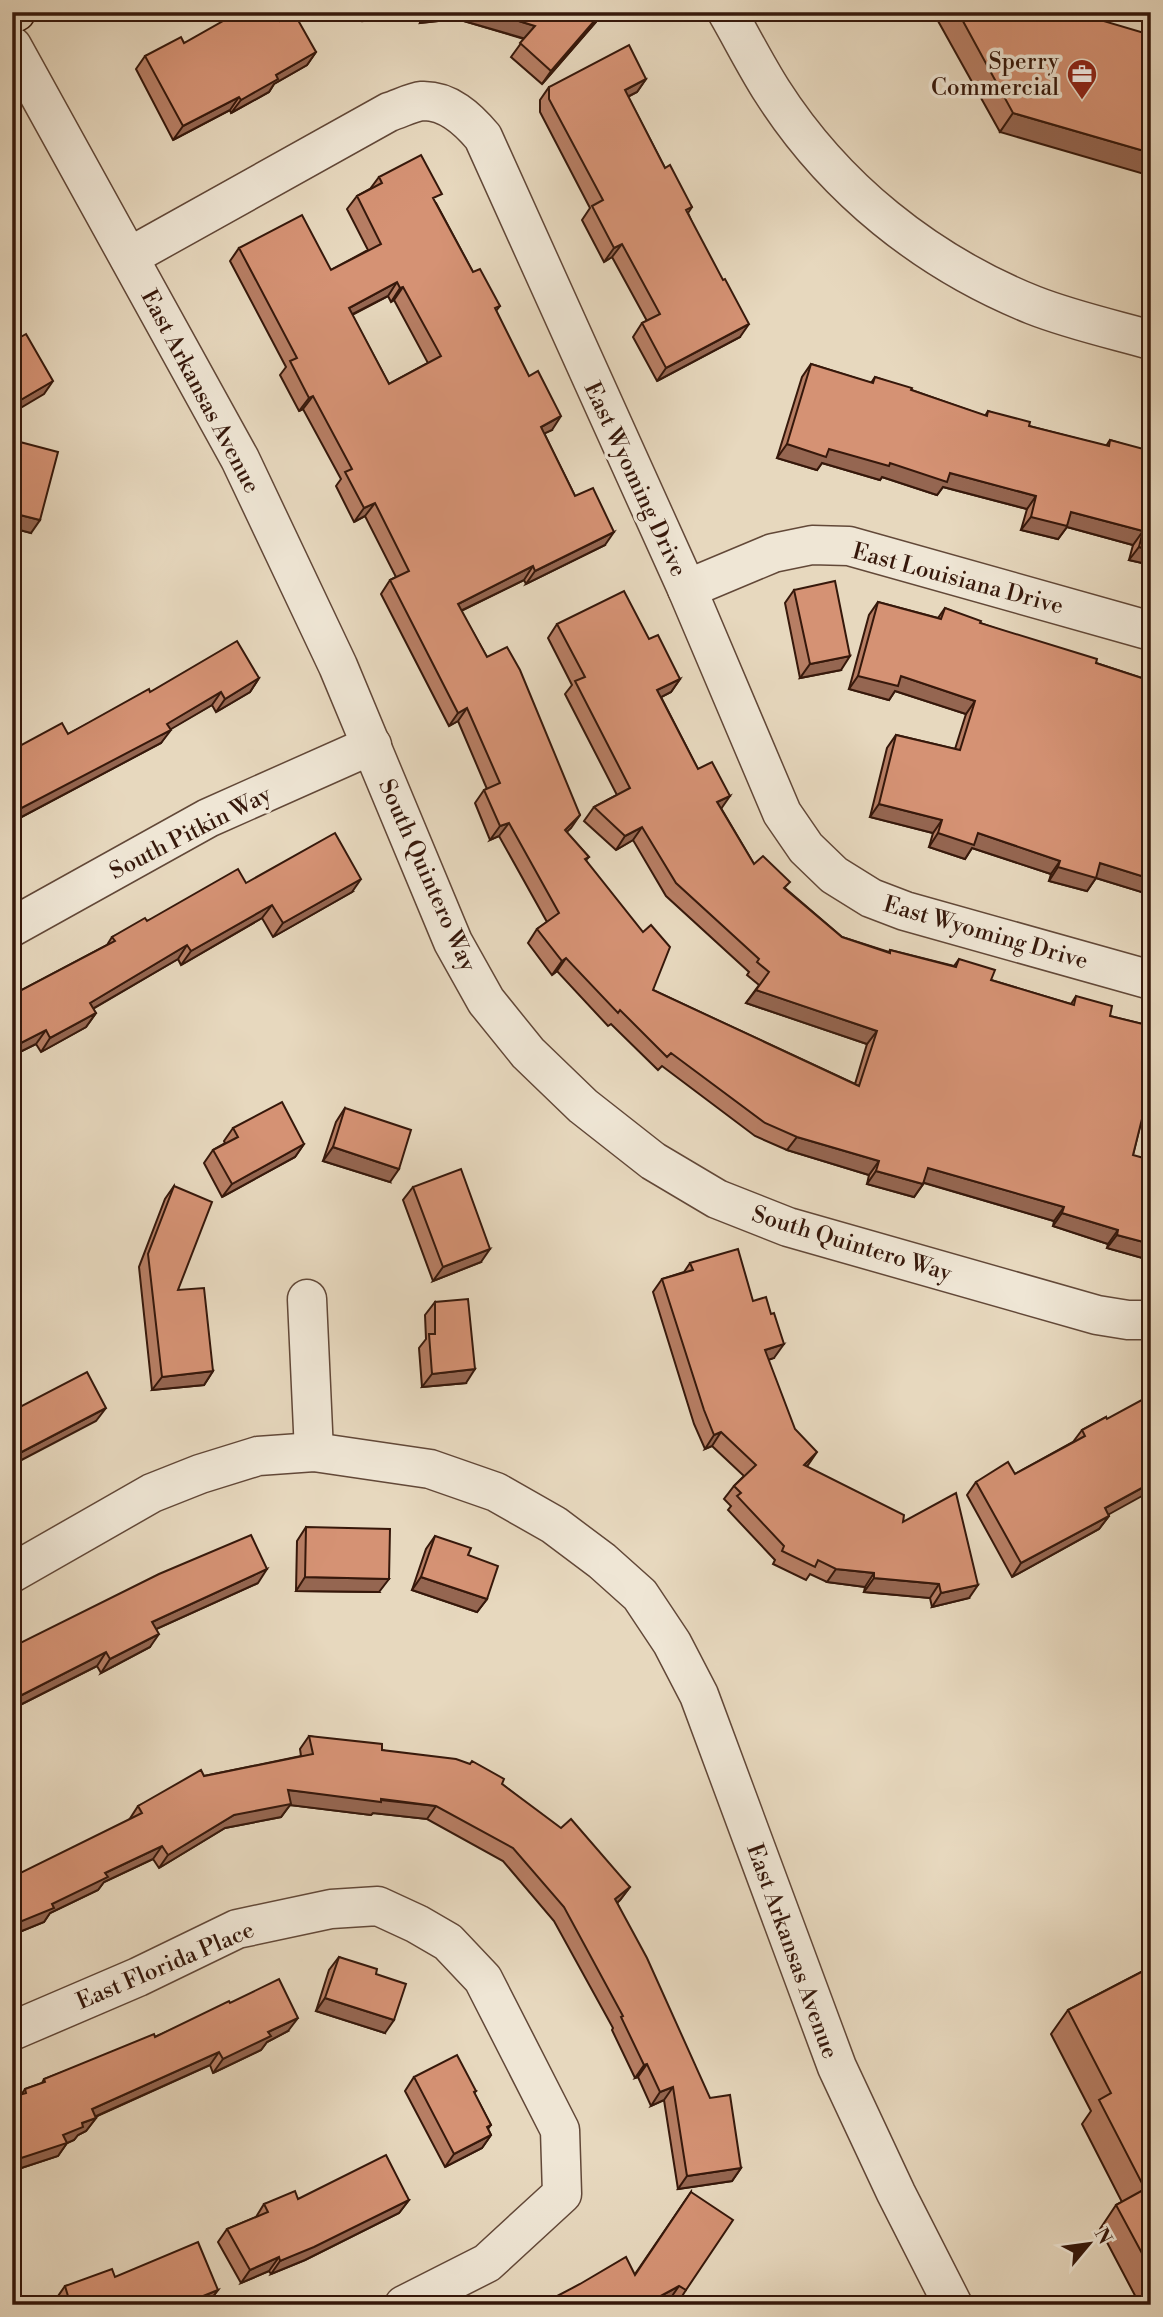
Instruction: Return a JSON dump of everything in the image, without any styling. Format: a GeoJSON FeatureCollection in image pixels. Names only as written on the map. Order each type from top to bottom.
{"type":"FeatureCollection","features":[{"type":"Feature","properties":{"kind":"street"},"geometry":{"type":"LineString","coordinates":[[727,12],[772,92],[816,151],[861,198],[911,239],[966,273],[1034,305],[1151,340]]}},
{"type":"Feature","properties":{"kind":"street","name":"East Arkansas Avenue"},"geometry":{"type":"LineString","coordinates":[[12,46],[240,459],[338,666],[372,745]]}},
{"type":"Feature","properties":{"kind":"street","name":"East Wyoming Drive"},"geometry":{"type":"LineString","coordinates":[[129,257],[389,112],[422,102],[448,107],[467,118],[483,137],[687,589],[782,813],[806,848],[834,875],[871,898],[905,911],[1151,980]]}},
{"type":"Feature","properties":{"kind":"street","name":"East Louisiana Drive"},"geometry":{"type":"LineString","coordinates":[[687,589],[773,553],[812,545],[849,546],[1151,631]]}},
{"type":"Feature","properties":{"kind":"street","name":"South Pitkin Way"},"geometry":{"type":"LineString","coordinates":[[12,927],[208,818],[372,745]]}},
{"type":"Feature","properties":{"kind":"street","name":"South Quintero Way"},"geometry":{"type":"LineString","coordinates":[[372,745],[453,942],[486,1001],[528,1054],[570,1095],[653,1161],[718,1199],[788,1227],[1097,1315],[1128,1320],[1151,1320]]}},
{"type":"Feature","properties":{"kind":"street"},"geometry":{"type":"LineString","coordinates":[[307,1299],[314,1452]]}},
{"type":"Feature","properties":{"kind":"street","name":"East Arkansas Avenue"},"geometry":{"type":"LineString","coordinates":[[12,1573],[152,1493],[200,1474],[258,1456],[314,1452],[430,1469],[496,1492],[554,1525],[601,1561],[640,1595],[672,1643],[699,1695],[837,2067],[896,2193],[953,2305]]}},
{"type":"Feature","properties":{"kind":"street","name":"East Florida Place"},"geometry":{"type":"LineString","coordinates":[[12,2031],[138,1977],[237,1929],[331,1909],[378,1906],[448,1942],[483,1979],[560,2130],[562,2194],[487,2263],[404,2305]]}},
{"type":"Feature","properties":{"kind":"building"},"geometry":{"type":"Polygon","coordinates":[[[239,12],[275,12],[280,21],[294,13],[316,52],[276,75],[278,79],[241,100],[239,97],[183,126],[145,56],[181,37],[184,43],[239,12]]]}},
{"type":"Feature","properties":{"kind":"building"},"geometry":{"type":"Polygon","coordinates":[[[490,12],[602,12],[551,71],[520,43],[535,26],[490,12]]]}},
{"type":"Feature","properties":{"kind":"building"},"geometry":{"type":"Polygon","coordinates":[[[958,12],[1095,12],[1100,20],[1151,35],[1151,153],[1013,113],[958,12]]]}},
{"type":"Feature","properties":{"kind":"building"},"geometry":{"type":"Polygon","coordinates":[[[629,45],[646,79],[625,90],[665,168],[670,165],[692,207],[686,210],[749,324],[666,368],[642,323],[660,314],[622,244],[614,248],[592,206],[603,200],[549,99],[549,87],[629,45]]]}},
{"type":"Feature","properties":{"kind":"building"},"geometry":{"type":"Polygon","coordinates":[[[421,155],[442,194],[433,198],[473,272],[480,269],[500,306],[495,308],[529,376],[538,371],[561,416],[541,427],[575,496],[593,488],[614,532],[535,571],[533,566],[458,604],[487,657],[507,647],[520,670],[580,815],[565,830],[589,857],[585,859],[643,932],[651,925],[670,947],[653,990],[859,1086],[877,1031],[756,990],[769,972],[757,962],[759,959],[676,883],[642,827],[625,836],[594,807],[630,788],[575,681],[585,677],[557,624],[624,591],[649,639],[658,635],[680,679],[657,690],[698,769],[712,762],[730,796],[717,802],[754,864],[763,856],[790,882],[784,888],[842,937],[890,953],[890,950],[956,967],[959,959],[995,970],[991,980],[1074,1005],[1076,996],[1112,1006],[1110,1016],[1151,1026],[1151,1100],[1147,1099],[1133,1155],[1151,1160],[1151,1244],[1117,1235],[1118,1230],[1062,1213],[1064,1207],[928,1168],[923,1184],[876,1171],[879,1161],[797,1137],[765,1123],[671,1053],[667,1057],[620,1010],[618,1013],[566,958],[562,961],[537,929],[559,913],[509,823],[500,826],[484,790],[500,783],[467,708],[458,713],[390,580],[409,571],[375,503],[364,508],[345,472],[352,469],[313,396],[309,398],[290,361],[297,358],[239,248],[302,215],[331,270],[381,244],[357,196],[382,183],[379,177],[421,155]],[[397,282],[349,308],[389,384],[441,356],[403,287],[400,288],[397,282]]]}},
{"type":"Feature","properties":{"kind":"building"},"geometry":{"type":"Polygon","coordinates":[[[26,334],[53,381],[12,405],[12,342],[26,334]]]}},
{"type":"Feature","properties":{"kind":"building"},"geometry":{"type":"Polygon","coordinates":[[[811,364],[873,383],[875,377],[987,416],[988,411],[1030,422],[1029,426],[1109,446],[1110,440],[1151,451],[1151,550],[1139,547],[1143,531],[1071,512],[1067,526],[1031,517],[1036,496],[950,473],[947,482],[890,463],[889,466],[829,449],[826,457],[787,444],[811,364]]]}},
{"type":"Feature","properties":{"kind":"building"},"geometry":{"type":"Polygon","coordinates":[[[20,442],[58,452],[40,520],[12,513],[12,470],[20,442]]]}},
{"type":"Feature","properties":{"kind":"building"},"geometry":{"type":"Polygon","coordinates":[[[835,581],[850,656],[810,664],[794,590],[835,581]]]}},
{"type":"Feature","properties":{"kind":"building"},"geometry":{"type":"Polygon","coordinates":[[[878,602],[941,619],[945,608],[981,621],[980,623],[1097,659],[1096,663],[1151,681],[1151,879],[1100,863],[1096,878],[1058,867],[1060,861],[978,833],[974,845],[938,833],[942,820],[879,804],[896,735],[960,750],[975,701],[901,676],[898,686],[858,676],[878,602]]]}},
{"type":"Feature","properties":{"kind":"building"},"geometry":{"type":"Polygon","coordinates":[[[237,641],[259,678],[225,699],[221,692],[167,724],[171,730],[12,813],[12,750],[62,723],[68,734],[149,689],[150,692],[237,641]]]}},
{"type":"Feature","properties":{"kind":"building"},"geometry":{"type":"Polygon","coordinates":[[[335,833],[361,879],[283,923],[272,905],[191,951],[187,945],[90,1003],[96,1013],[50,1038],[46,1030],[17,1045],[12,1036],[12,995],[115,941],[112,937],[145,918],[147,921],[238,869],[246,883],[335,833]]]}},
{"type":"Feature","properties":{"kind":"building"},"geometry":{"type":"Polygon","coordinates":[[[282,1102],[304,1144],[232,1184],[213,1150],[238,1137],[233,1128],[282,1102]]]}},
{"type":"Feature","properties":{"kind":"building"},"geometry":{"type":"Polygon","coordinates":[[[345,1108],[411,1130],[399,1169],[333,1147],[345,1108]]]}},
{"type":"Feature","properties":{"kind":"building"},"geometry":{"type":"Polygon","coordinates":[[[461,1169],[490,1249],[443,1267],[413,1187],[461,1169]]]}},
{"type":"Feature","properties":{"kind":"building"},"geometry":{"type":"Polygon","coordinates":[[[174,1186],[212,1202],[178,1290],[204,1288],[213,1371],[162,1377],[148,1254],[174,1186]]]}},
{"type":"Feature","properties":{"kind":"building"},"geometry":{"type":"Polygon","coordinates":[[[738,1249],[753,1301],[766,1297],[784,1344],[765,1350],[795,1429],[817,1452],[804,1465],[904,1515],[903,1522],[956,1493],[978,1585],[941,1593],[939,1584],[874,1578],[874,1573],[836,1569],[818,1560],[815,1567],[782,1551],[784,1546],[737,1496],[741,1493],[734,1486],[756,1465],[721,1432],[714,1435],[662,1279],[693,1270],[690,1263],[738,1249]]]}},
{"type":"Feature","properties":{"kind":"building"},"geometry":{"type":"Polygon","coordinates":[[[468,1299],[475,1369],[432,1374],[429,1334],[435,1334],[435,1302],[468,1299]]]}},
{"type":"Feature","properties":{"kind":"building"},"geometry":{"type":"Polygon","coordinates":[[[87,1372],[106,1408],[12,1457],[12,1411],[87,1372]]]}},
{"type":"Feature","properties":{"kind":"building"},"geometry":{"type":"Polygon","coordinates":[[[1151,1395],[1151,1483],[1105,1508],[1109,1516],[1021,1563],[976,1482],[1008,1462],[1015,1474],[1085,1436],[1082,1430],[1151,1395]]]}},
{"type":"Feature","properties":{"kind":"building"},"geometry":{"type":"Polygon","coordinates":[[[306,1527],[390,1529],[389,1579],[305,1577],[306,1527]]]}},
{"type":"Feature","properties":{"kind":"building"},"geometry":{"type":"Polygon","coordinates":[[[251,1535],[267,1569],[152,1622],[159,1634],[110,1659],[106,1652],[12,1700],[12,1647],[159,1574],[251,1535]]]}},
{"type":"Feature","properties":{"kind":"building"},"geometry":{"type":"Polygon","coordinates":[[[435,1536],[471,1548],[468,1555],[498,1566],[487,1599],[421,1577],[435,1536]]]}},
{"type":"Feature","properties":{"kind":"building"},"geometry":{"type":"Polygon","coordinates":[[[309,1736],[382,1744],[382,1750],[456,1759],[470,1764],[472,1761],[504,1779],[502,1784],[561,1828],[571,1819],[630,1887],[615,1899],[647,1958],[710,2098],[730,2095],[741,2168],[687,2176],[673,2087],[660,2092],[647,2064],[644,2065],[621,2017],[623,2016],[564,1907],[513,1848],[436,1806],[288,1790],[291,1804],[234,1815],[168,1855],[162,1846],[105,1873],[108,1877],[52,1904],[54,1908],[12,1925],[12,1877],[142,1813],[138,1806],[201,1770],[204,1776],[313,1754],[309,1736]]]}},
{"type":"Feature","properties":{"kind":"building"},"geometry":{"type":"Polygon","coordinates":[[[339,1957],[377,1969],[376,1974],[406,1984],[394,2020],[325,1998],[339,1957]]]}},
{"type":"Feature","properties":{"kind":"building"},"geometry":{"type":"Polygon","coordinates":[[[1151,1967],[1151,2270],[1116,2205],[1145,2189],[1099,2100],[1111,2093],[1068,2010],[1151,1967]]]}},
{"type":"Feature","properties":{"kind":"building"},"geometry":{"type":"Polygon","coordinates":[[[279,1979],[298,2018],[268,2032],[271,2036],[223,2059],[219,2052],[92,2109],[96,2118],[63,2135],[67,2143],[12,2161],[12,2097],[26,2093],[25,2089],[45,2082],[44,2079],[154,2034],[155,2037],[279,1979]]]}},
{"type":"Feature","properties":{"kind":"building"},"geometry":{"type":"Polygon","coordinates":[[[457,2055],[491,2125],[487,2127],[491,2135],[454,2154],[414,2077],[457,2055]]]}},
{"type":"Feature","properties":{"kind":"building"},"geometry":{"type":"Polygon","coordinates":[[[386,2155],[409,2200],[314,2247],[280,2261],[279,2257],[250,2270],[227,2229],[268,2212],[264,2204],[295,2191],[298,2199],[386,2155]]]}},
{"type":"Feature","properties":{"kind":"building"},"geometry":{"type":"Polygon","coordinates":[[[691,2192],[733,2220],[686,2290],[679,2286],[644,2305],[540,2305],[626,2257],[635,2275],[691,2192]]]}},
{"type":"Feature","properties":{"kind":"building"},"geometry":{"type":"Polygon","coordinates":[[[198,2242],[218,2290],[181,2305],[177,2302],[168,2305],[65,2305],[70,2303],[65,2286],[112,2269],[115,2277],[198,2242]]]}},
{"type":"Feature","properties":{"kind":"place","name":"Sperry Commercial"},"geometry":{"type":"Point","coordinates":[1082,101]}}]}
